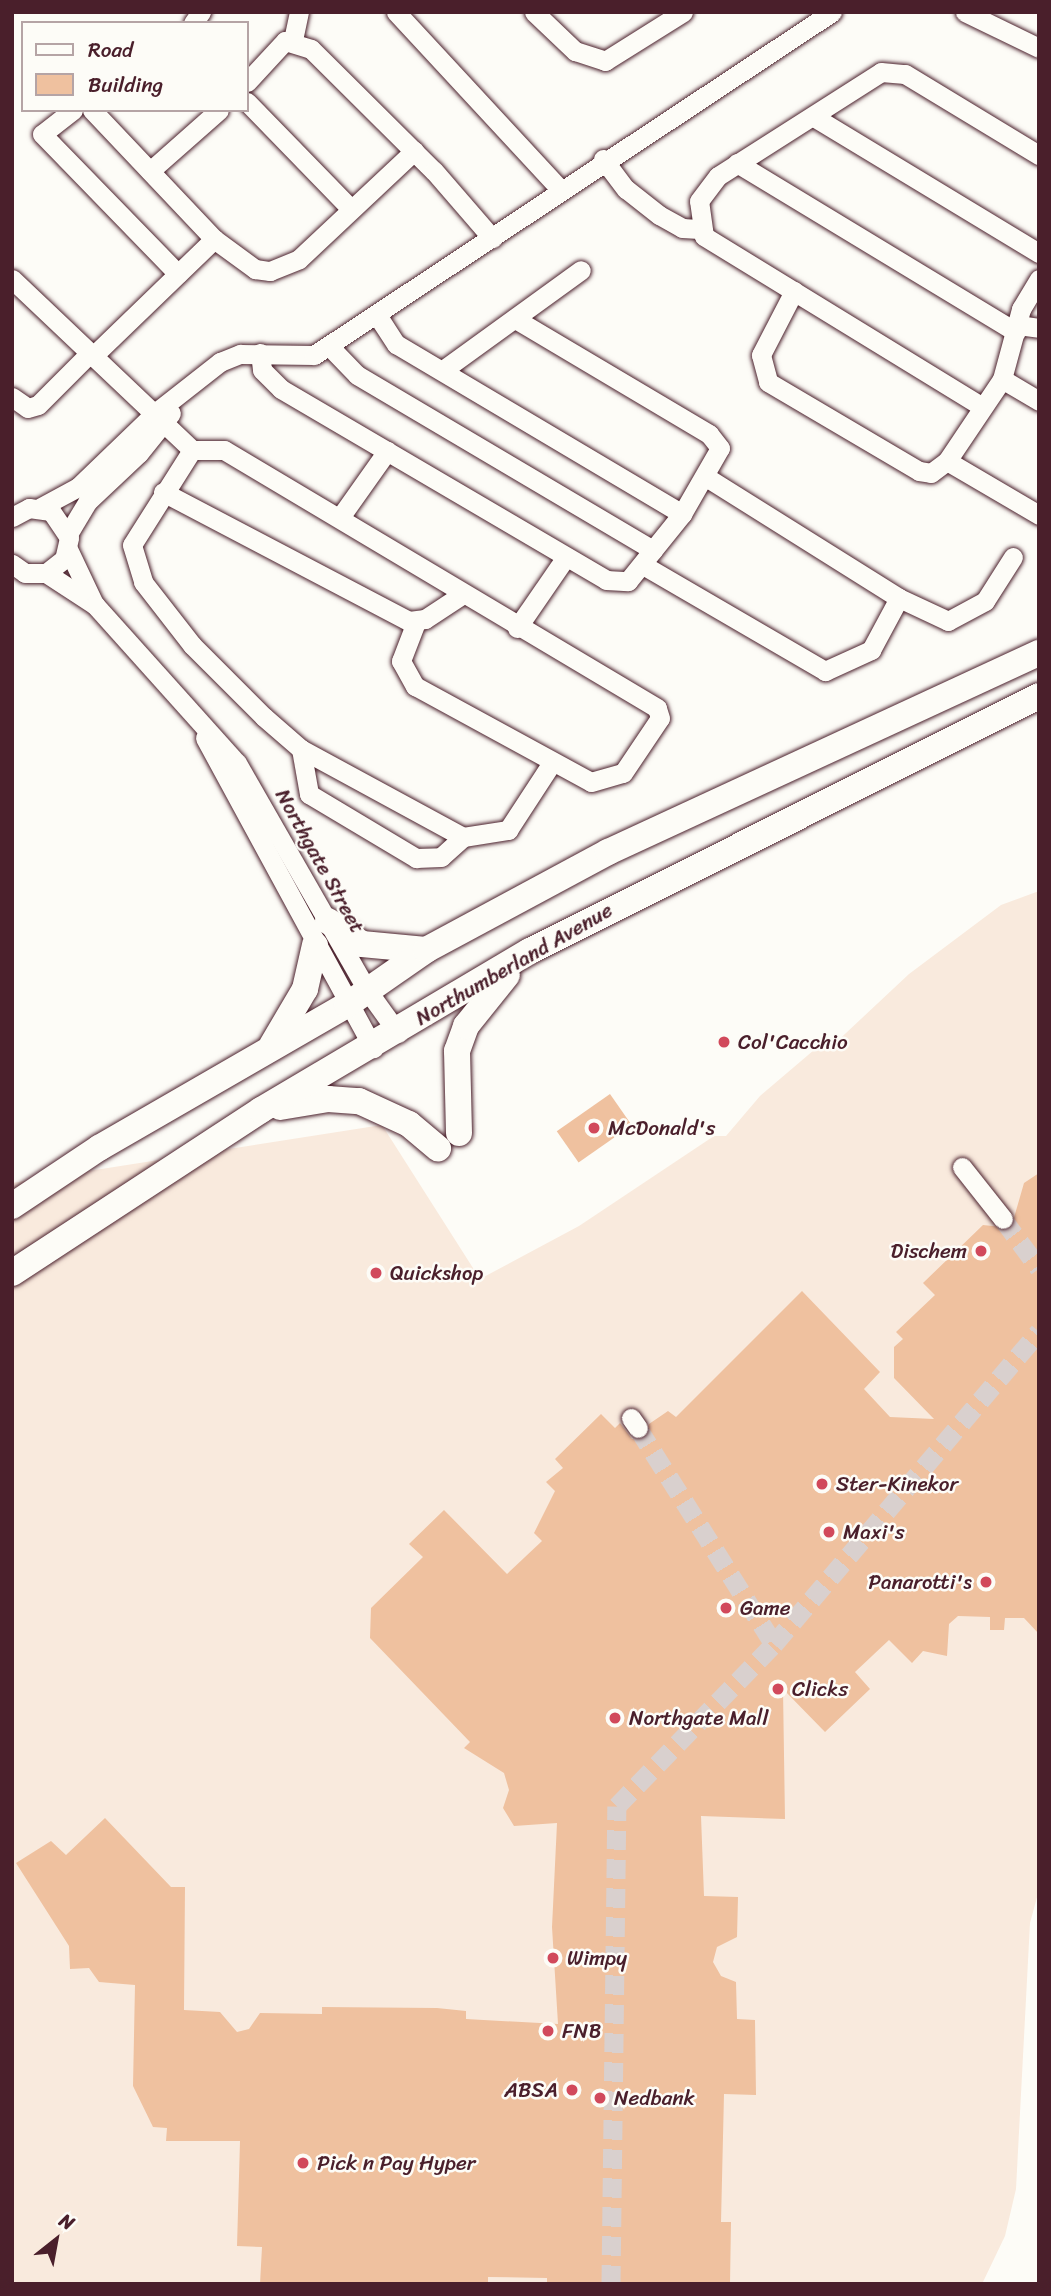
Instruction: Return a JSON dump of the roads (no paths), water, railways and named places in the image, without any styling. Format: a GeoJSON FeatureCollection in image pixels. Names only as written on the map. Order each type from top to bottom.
{"type":"FeatureCollection","features":[{"type":"Feature","properties":{"kind":"main road"},"geometry":{"type":"LineString","coordinates":[[12,1206],[357,998],[426,950],[721,795],[1039,653]]}},
{"type":"Feature","properties":{"kind":"main road","name":"Northumberland Avenue"},"geometry":{"type":"LineString","coordinates":[[12,1273],[261,1110],[373,1048],[530,951],[1039,696]]}},
{"type":"Feature","properties":{"kind":"main road"},"geometry":{"type":"LineString","coordinates":[[328,921],[362,944],[426,950]]}},
{"type":"Feature","properties":{"kind":"main road"},"geometry":{"type":"LineString","coordinates":[[269,1050],[305,989],[316,945]]}},
{"type":"Feature","properties":{"kind":"main road"},"geometry":{"type":"LineString","coordinates":[[261,1110],[328,1099],[359,1101],[448,1141],[454,1081],[466,1026],[530,951]]}},
{"type":"Feature","properties":{"kind":"street"},"geometry":{"type":"LineString","coordinates":[[293,40],[299,12]]}},
{"type":"Feature","properties":{"kind":"street"},"geometry":{"type":"LineString","coordinates":[[396,12],[559,188]]}},
{"type":"Feature","properties":{"kind":"street"},"geometry":{"type":"LineString","coordinates":[[534,12],[590,59],[620,54],[659,19],[683,12]]}},
{"type":"Feature","properties":{"kind":"street"},"geometry":{"type":"LineString","coordinates":[[12,564],[25,573],[47,573],[68,541],[94,484],[220,362],[260,353],[300,358],[328,346],[492,238],[559,188],[832,12]]}},
{"type":"Feature","properties":{"kind":"street"},"geometry":{"type":"LineString","coordinates":[[965,12],[1039,48]]}},
{"type":"Feature","properties":{"kind":"street"},"geometry":{"type":"LineString","coordinates":[[248,81],[279,46],[293,40],[312,49],[414,151],[492,238]]}},
{"type":"Feature","properties":{"kind":"street"},"geometry":{"type":"LineString","coordinates":[[699,229],[699,201],[737,163],[814,117],[868,78],[894,72],[1039,155]]}},
{"type":"Feature","properties":{"kind":"street"},"geometry":{"type":"LineString","coordinates":[[248,103],[351,209]]}},
{"type":"Feature","properties":{"kind":"street"},"geometry":{"type":"LineString","coordinates":[[70,112],[42,134],[178,274]]}},
{"type":"Feature","properties":{"kind":"street"},"geometry":{"type":"LineString","coordinates":[[94,112],[214,239],[255,269],[270,271],[299,260],[414,151]]}},
{"type":"Feature","properties":{"kind":"street"},"geometry":{"type":"LineString","coordinates":[[150,171],[217,112]]}},
{"type":"Feature","properties":{"kind":"street"},"geometry":{"type":"LineString","coordinates":[[814,117],[1039,253]]}},
{"type":"Feature","properties":{"kind":"street"},"geometry":{"type":"LineString","coordinates":[[603,159],[626,189],[659,215],[682,228],[699,229],[981,406]]}},
{"type":"Feature","properties":{"kind":"street"},"geometry":{"type":"LineString","coordinates":[[737,163],[1017,328],[1039,328]]}},
{"type":"Feature","properties":{"kind":"street"},"geometry":{"type":"LineString","coordinates":[[12,397],[28,408],[38,405],[214,239]]}},
{"type":"Feature","properties":{"kind":"street"},"geometry":{"type":"LineString","coordinates":[[443,370],[581,270]]}},
{"type":"Feature","properties":{"kind":"street"},"geometry":{"type":"LineString","coordinates":[[12,279],[90,356],[192,450],[224,450],[341,516],[517,628],[657,708],[660,718],[623,773],[610,779],[591,782],[551,764],[404,675],[401,661],[416,622],[463,594]]}},
{"type":"Feature","properties":{"kind":"street"},"geometry":{"type":"LineString","coordinates":[[794,291],[761,355],[768,382],[919,471],[931,473],[947,461],[981,406],[1002,379],[1017,328],[1039,279]]}},
{"type":"Feature","properties":{"kind":"street"},"geometry":{"type":"LineString","coordinates":[[377,315],[387,337],[682,514]]}},
{"type":"Feature","properties":{"kind":"street"},"geometry":{"type":"LineString","coordinates":[[260,353],[262,370],[275,384],[566,557],[619,584],[648,557],[682,514],[720,454],[709,434],[515,319]]}},
{"type":"Feature","properties":{"kind":"street"},"geometry":{"type":"LineString","coordinates":[[328,346],[357,375],[825,671],[871,650],[899,598]]}},
{"type":"Feature","properties":{"kind":"street"},"geometry":{"type":"LineString","coordinates":[[1002,379],[1039,401]]}},
{"type":"Feature","properties":{"kind":"street"},"geometry":{"type":"LineString","coordinates":[[192,450],[131,545],[143,582],[192,645],[301,749],[463,837]]}},
{"type":"Feature","properties":{"kind":"street"},"geometry":{"type":"LineString","coordinates":[[341,516],[387,451]]}},
{"type":"Feature","properties":{"kind":"street"},"geometry":{"type":"LineString","coordinates":[[947,461],[1039,515]]}},
{"type":"Feature","properties":{"kind":"street"},"geometry":{"type":"LineString","coordinates":[[706,477],[899,598],[948,621],[985,601],[1013,557]]}},
{"type":"Feature","properties":{"kind":"street"},"geometry":{"type":"LineString","coordinates":[[12,496],[27,511],[94,484]]}},
{"type":"Feature","properties":{"kind":"street"},"geometry":{"type":"LineString","coordinates":[[163,492],[390,614],[416,622]]}},
{"type":"Feature","properties":{"kind":"street","name":"Northgate Street"},"geometry":{"type":"LineString","coordinates":[[27,511],[60,518],[95,605]]}},
{"type":"Feature","properties":{"kind":"street"},"geometry":{"type":"LineString","coordinates":[[517,628],[566,557]]}},
{"type":"Feature","properties":{"kind":"street","name":"Northgate Street"},"geometry":{"type":"LineString","coordinates":[[47,573],[95,605],[248,779],[328,921],[373,1048]]}},
{"type":"Feature","properties":{"kind":"street","name":"Northgate Street"},"geometry":{"type":"LineString","coordinates":[[195,719],[316,945],[357,998],[397,1033]]}},
{"type":"Feature","properties":{"kind":"street"},"geometry":{"type":"LineString","coordinates":[[301,749],[309,794],[416,858],[441,857],[463,837],[508,830],[551,764]]}},
{"type":"Feature","properties":{"kind":"street"},"geometry":{"type":"LineString","coordinates":[[962,1167],[1003,1219]]}},
{"type":"Feature","properties":{"kind":"tunnel"},"geometry":{"type":"LineString","coordinates":[[1003,1219],[1039,1268]]}},
{"type":"Feature","properties":{"kind":"tunnel"},"geometry":{"type":"LineString","coordinates":[[611,2284],[617,1806],[774,1644],[1039,1331]]}},
{"type":"Feature","properties":{"kind":"tunnel"},"geometry":{"type":"LineString","coordinates":[[638,1428],[774,1644]]}},
{"type":"Feature","properties":{"kind":"place","name":"Col'Cacchio"},"geometry":{"type":"Point","coordinates":[724,1042]}},
{"type":"Feature","properties":{"kind":"place","name":"McDonald's"},"geometry":{"type":"Point","coordinates":[594,1128]}},
{"type":"Feature","properties":{"kind":"place","name":"Dischem"},"geometry":{"type":"Point","coordinates":[981,1251]}},
{"type":"Feature","properties":{"kind":"place","name":"Quickshop"},"geometry":{"type":"Point","coordinates":[376,1273]}},
{"type":"Feature","properties":{"kind":"place","name":"Ster-Kinekor"},"geometry":{"type":"Point","coordinates":[822,1484]}},
{"type":"Feature","properties":{"kind":"place","name":"Maxi's"},"geometry":{"type":"Point","coordinates":[829,1532]}},
{"type":"Feature","properties":{"kind":"place","name":"Panarotti's"},"geometry":{"type":"Point","coordinates":[986,1582]}},
{"type":"Feature","properties":{"kind":"place","name":"Game"},"geometry":{"type":"Point","coordinates":[726,1608]}},
{"type":"Feature","properties":{"kind":"place","name":"Clicks"},"geometry":{"type":"Point","coordinates":[778,1689]}},
{"type":"Feature","properties":{"kind":"place","name":"Northgate Mall"},"geometry":{"type":"Point","coordinates":[615,1718]}},
{"type":"Feature","properties":{"kind":"place","name":"Wimpy"},"geometry":{"type":"Point","coordinates":[553,1958]}},
{"type":"Feature","properties":{"kind":"place","name":"FNB"},"geometry":{"type":"Point","coordinates":[548,2031]}},
{"type":"Feature","properties":{"kind":"place","name":"ABSA"},"geometry":{"type":"Point","coordinates":[572,2090]}},
{"type":"Feature","properties":{"kind":"place","name":"Nedbank"},"geometry":{"type":"Point","coordinates":[600,2098]}},
{"type":"Feature","properties":{"kind":"place","name":"Pick n Pay Hyper"},"geometry":{"type":"Point","coordinates":[303,2163]}}]}
